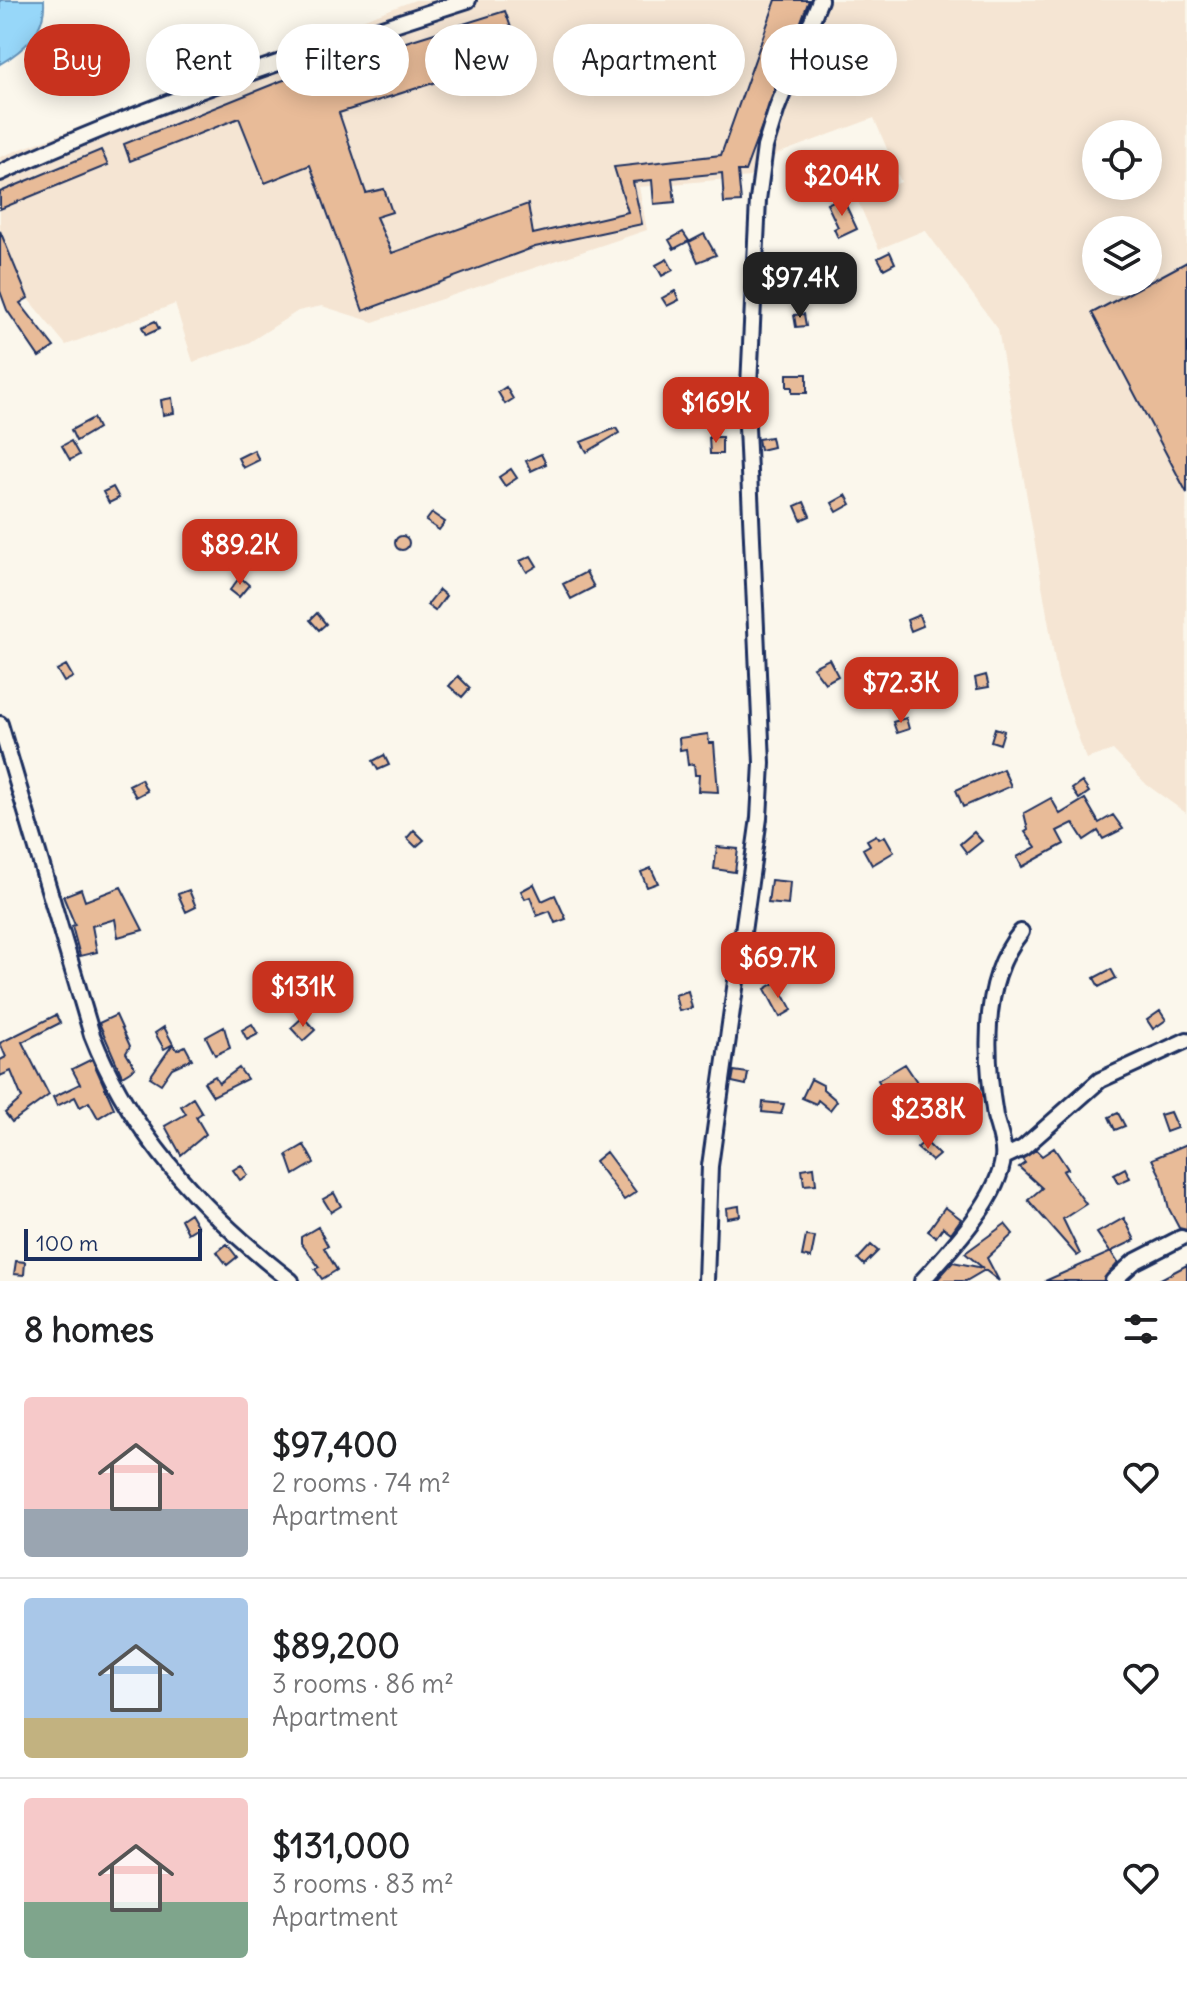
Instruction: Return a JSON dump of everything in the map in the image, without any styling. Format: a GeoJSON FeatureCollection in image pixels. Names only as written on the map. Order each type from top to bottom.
{"type":"FeatureCollection","features":[{"type":"Feature","properties":{"kind":"street"},"geometry":{"type":"LineString","coordinates":[[0,173],[111,125],[295,56],[468,0]]}},
{"type":"Feature","properties":{"kind":"street"},"geometry":{"type":"LineString","coordinates":[[706,1281],[710,1166],[759,818],[762,763],[747,427],[758,200],[765,147],[777,108],[820,0]]}},
{"type":"Feature","properties":{"kind":"street"},"geometry":{"type":"LineString","coordinates":[[0,724],[92,1035],[107,1074],[138,1123],[209,1212],[291,1281]]}},
{"type":"Feature","properties":{"kind":"street"},"geometry":{"type":"LineString","coordinates":[[922,1281],[978,1212],[996,1180],[1004,1157],[990,1063],[993,986],[1007,949],[1021,932]]}},
{"type":"Feature","properties":{"kind":"street"},"geometry":{"type":"LineString","coordinates":[[1004,1157],[1023,1148],[1100,1080],[1187,1040]]}},
{"type":"Feature","properties":{"kind":"street"},"geometry":{"type":"LineString","coordinates":[[1113,1281],[1134,1262],[1181,1238]]}},
{"type":"Feature","properties":{"kind":"shaded area"},"geometry":{"type":"Polygon","coordinates":[[[415,0],[1187,0],[1186,813],[1147,785],[1113,750],[1086,759],[1058,678],[998,329],[925,230],[879,249],[857,199],[901,182],[874,118],[777,154],[750,177],[639,187],[647,230],[373,322],[322,306],[298,311],[248,343],[193,362],[175,304],[66,345],[28,299],[7,310],[0,291],[0,157],[161,96],[260,96],[260,59],[276,53],[276,96],[409,96],[409,24],[352,24],[415,0]]]}},
{"type":"Feature","properties":{"kind":"water"},"geometry":{"type":"Polygon","coordinates":[[[0,0],[44,0],[40,24],[24,24],[24,45],[0,64],[0,0]]]}},
{"type":"Feature","properties":{"kind":"building"},"geometry":{"type":"Polygon","coordinates":[[[776,0],[809,0],[800,24],[767,24],[776,0]]]}},
{"type":"Feature","properties":{"kind":"building"},"geometry":{"type":"Polygon","coordinates":[[[505,11],[510,24],[463,24],[505,11]]]}},
{"type":"Feature","properties":{"kind":"building"},"geometry":{"type":"Polygon","coordinates":[[[425,36],[425,86],[409,91],[409,41],[425,36]]]}},
{"type":"Feature","properties":{"kind":"building"},"geometry":{"type":"Polygon","coordinates":[[[761,42],[761,96],[773,96],[745,171],[738,171],[741,202],[724,203],[722,173],[672,178],[675,202],[654,204],[652,180],[633,182],[642,224],[535,247],[363,311],[310,165],[265,183],[239,118],[130,161],[124,144],[244,96],[260,96],[260,89],[276,83],[276,96],[392,96],[339,113],[366,193],[384,189],[392,212],[376,217],[392,253],[528,204],[533,234],[628,212],[614,167],[721,155],[742,96],[745,96],[745,87],[761,42]]]}},
{"type":"Feature","properties":{"kind":"building"},"geometry":{"type":"Polygon","coordinates":[[[101,150],[108,165],[0,209],[0,192],[101,150]]]}},
{"type":"Feature","properties":{"kind":"building"},"geometry":{"type":"Polygon","coordinates":[[[812,153],[817,165],[802,171],[797,160],[812,153]]]}},
{"type":"Feature","properties":{"kind":"building"},"geometry":{"type":"Polygon","coordinates":[[[842,197],[857,229],[838,238],[834,229],[838,227],[827,204],[842,197]]]}},
{"type":"Feature","properties":{"kind":"building"},"geometry":{"type":"Polygon","coordinates":[[[0,231],[28,298],[20,303],[54,347],[39,357],[7,310],[0,291],[0,231]]]}},
{"type":"Feature","properties":{"kind":"building"},"geometry":{"type":"Polygon","coordinates":[[[683,232],[689,241],[674,249],[669,240],[683,232]]]}},
{"type":"Feature","properties":{"kind":"building"},"geometry":{"type":"Polygon","coordinates":[[[704,234],[716,255],[698,262],[689,242],[704,234]]]}},
{"type":"Feature","properties":{"kind":"building"},"geometry":{"type":"Polygon","coordinates":[[[890,252],[895,263],[884,269],[878,258],[890,252]]]}},
{"type":"Feature","properties":{"kind":"building"},"geometry":{"type":"Polygon","coordinates":[[[667,259],[673,270],[662,276],[656,265],[667,259]]]}},
{"type":"Feature","properties":{"kind":"building"},"geometry":{"type":"Polygon","coordinates":[[[1187,262],[1187,493],[1092,313],[1124,296],[1162,296],[1162,275],[1187,262]]]}},
{"type":"Feature","properties":{"kind":"building"},"geometry":{"type":"Polygon","coordinates":[[[675,291],[679,300],[667,306],[662,298],[675,291]]]}},
{"type":"Feature","properties":{"kind":"building"},"geometry":{"type":"Polygon","coordinates":[[[804,314],[806,326],[796,327],[794,315],[804,314]]]}},
{"type":"Feature","properties":{"kind":"building"},"geometry":{"type":"Polygon","coordinates":[[[155,321],[159,329],[146,335],[142,327],[155,321]]]}},
{"type":"Feature","properties":{"kind":"building"},"geometry":{"type":"Polygon","coordinates":[[[787,374],[807,374],[807,393],[792,393],[792,387],[787,387],[787,374]]]}},
{"type":"Feature","properties":{"kind":"building"},"geometry":{"type":"Polygon","coordinates":[[[708,386],[727,386],[727,411],[708,410],[708,386]]]}},
{"type":"Feature","properties":{"kind":"building"},"geometry":{"type":"Polygon","coordinates":[[[506,387],[513,399],[505,404],[498,392],[506,387]]]}},
{"type":"Feature","properties":{"kind":"building"},"geometry":{"type":"Polygon","coordinates":[[[172,398],[174,413],[163,415],[161,400],[172,398]]]}},
{"type":"Feature","properties":{"kind":"building"},"geometry":{"type":"Polygon","coordinates":[[[93,418],[98,428],[76,441],[71,430],[93,418]]]}},
{"type":"Feature","properties":{"kind":"building"},"geometry":{"type":"Polygon","coordinates":[[[616,428],[619,433],[587,452],[581,442],[616,428]]]}},
{"type":"Feature","properties":{"kind":"building"},"geometry":{"type":"Polygon","coordinates":[[[709,437],[722,437],[722,454],[710,454],[709,437]]]}},
{"type":"Feature","properties":{"kind":"building"},"geometry":{"type":"Polygon","coordinates":[[[771,437],[773,447],[760,450],[758,439],[771,437]]]}},
{"type":"Feature","properties":{"kind":"building"},"geometry":{"type":"Polygon","coordinates":[[[71,441],[79,455],[70,460],[62,446],[71,441]]]}},
{"type":"Feature","properties":{"kind":"building"},"geometry":{"type":"Polygon","coordinates":[[[254,450],[259,460],[243,468],[238,458],[254,450]]]}},
{"type":"Feature","properties":{"kind":"building"},"geometry":{"type":"Polygon","coordinates":[[[541,454],[546,464],[531,471],[526,461],[541,454]]]}},
{"type":"Feature","properties":{"kind":"building"},"geometry":{"type":"Polygon","coordinates":[[[511,469],[517,478],[505,486],[499,477],[511,469]]]}},
{"type":"Feature","properties":{"kind":"building"},"geometry":{"type":"Polygon","coordinates":[[[113,487],[119,498],[109,503],[103,492],[113,487]]]}},
{"type":"Feature","properties":{"kind":"building"},"geometry":{"type":"Polygon","coordinates":[[[846,495],[851,504],[837,512],[832,503],[846,495]]]}},
{"type":"Feature","properties":{"kind":"building"},"geometry":{"type":"Polygon","coordinates":[[[804,502],[810,516],[801,520],[795,506],[804,502]]]}},
{"type":"Feature","properties":{"kind":"building"},"geometry":{"type":"Polygon","coordinates":[[[432,513],[445,522],[439,530],[426,521],[432,513]]]}},
{"type":"Feature","properties":{"kind":"building"},"geometry":{"type":"Polygon","coordinates":[[[402,536],[409,543],[402,550],[395,543],[402,536]]]}},
{"type":"Feature","properties":{"kind":"building"},"geometry":{"type":"Polygon","coordinates":[[[531,556],[537,566],[527,572],[520,561],[531,556]]]}},
{"type":"Feature","properties":{"kind":"building"},"geometry":{"type":"Polygon","coordinates":[[[586,572],[594,587],[571,599],[563,584],[586,572]]]}},
{"type":"Feature","properties":{"kind":"building"},"geometry":{"type":"Polygon","coordinates":[[[240,577],[249,585],[239,597],[230,590],[240,577]]]}},
{"type":"Feature","properties":{"kind":"building"},"geometry":{"type":"Polygon","coordinates":[[[439,590],[446,596],[435,611],[427,605],[439,590]]]}},
{"type":"Feature","properties":{"kind":"building"},"geometry":{"type":"Polygon","coordinates":[[[317,613],[326,624],[319,630],[310,620],[317,613]]]}},
{"type":"Feature","properties":{"kind":"building"},"geometry":{"type":"Polygon","coordinates":[[[919,615],[923,626],[911,631],[907,620],[919,615]]]}},
{"type":"Feature","properties":{"kind":"building"},"geometry":{"type":"Polygon","coordinates":[[[829,659],[838,676],[825,683],[813,667],[829,659]]]}},
{"type":"Feature","properties":{"kind":"building"},"geometry":{"type":"Polygon","coordinates":[[[66,665],[73,677],[64,682],[57,670],[66,665]]]}},
{"type":"Feature","properties":{"kind":"building"},"geometry":{"type":"Polygon","coordinates":[[[986,675],[989,687],[977,689],[975,678],[986,675]]]}},
{"type":"Feature","properties":{"kind":"building"},"geometry":{"type":"Polygon","coordinates":[[[458,676],[470,688],[462,697],[449,686],[458,676]]]}},
{"type":"Feature","properties":{"kind":"building"},"geometry":{"type":"Polygon","coordinates":[[[906,718],[909,729],[897,733],[893,722],[906,718]]]}},
{"type":"Feature","properties":{"kind":"building"},"geometry":{"type":"Polygon","coordinates":[[[995,728],[1004,731],[1000,744],[991,741],[995,728]]]}},
{"type":"Feature","properties":{"kind":"building"},"geometry":{"type":"Polygon","coordinates":[[[708,734],[709,743],[714,743],[718,792],[698,791],[699,775],[695,775],[694,764],[688,765],[686,749],[680,750],[679,738],[708,734]]]}},
{"type":"Feature","properties":{"kind":"building"},"geometry":{"type":"Polygon","coordinates":[[[384,755],[389,765],[378,770],[373,761],[384,755]]]}},
{"type":"Feature","properties":{"kind":"building"},"geometry":{"type":"Polygon","coordinates":[[[1003,769],[1011,786],[963,807],[956,790],[1003,769]]]}},
{"type":"Feature","properties":{"kind":"building"},"geometry":{"type":"Polygon","coordinates":[[[141,779],[147,791],[136,797],[129,785],[141,779]]]}},
{"type":"Feature","properties":{"kind":"building"},"geometry":{"type":"Polygon","coordinates":[[[1082,782],[1089,792],[1079,799],[1072,789],[1082,782]]]}},
{"type":"Feature","properties":{"kind":"building"},"geometry":{"type":"Polygon","coordinates":[[[1051,798],[1060,814],[1085,799],[1099,823],[1113,815],[1123,829],[1103,839],[1098,831],[1084,840],[1073,823],[1057,831],[1064,844],[1022,867],[1017,857],[1036,847],[1025,832],[1028,830],[1024,813],[1051,798]]]}},
{"type":"Feature","properties":{"kind":"building"},"geometry":{"type":"Polygon","coordinates":[[[414,830],[424,840],[416,847],[407,838],[414,830]]]}},
{"type":"Feature","properties":{"kind":"building"},"geometry":{"type":"Polygon","coordinates":[[[974,832],[982,841],[967,853],[960,844],[974,832]]]}},
{"type":"Feature","properties":{"kind":"building"},"geometry":{"type":"Polygon","coordinates":[[[876,835],[879,839],[885,836],[894,852],[872,865],[863,849],[870,845],[867,840],[876,835]]]}},
{"type":"Feature","properties":{"kind":"building"},"geometry":{"type":"Polygon","coordinates":[[[717,847],[738,849],[735,872],[714,869],[717,847]]]}},
{"type":"Feature","properties":{"kind":"building"},"geometry":{"type":"Polygon","coordinates":[[[651,868],[658,883],[647,887],[641,872],[651,868]]]}},
{"type":"Feature","properties":{"kind":"building"},"geometry":{"type":"Polygon","coordinates":[[[771,880],[790,882],[788,905],[768,903],[771,880]]]}},
{"type":"Feature","properties":{"kind":"building"},"geometry":{"type":"Polygon","coordinates":[[[534,884],[542,901],[555,895],[566,919],[555,923],[550,911],[537,916],[530,897],[525,899],[521,891],[534,884]]]}},
{"type":"Feature","properties":{"kind":"building"},"geometry":{"type":"Polygon","coordinates":[[[121,887],[143,930],[118,937],[115,919],[92,926],[97,952],[80,956],[72,926],[75,925],[63,896],[81,889],[85,901],[121,887]]]}},
{"type":"Feature","properties":{"kind":"building"},"geometry":{"type":"Polygon","coordinates":[[[189,890],[196,907],[186,912],[178,894],[189,890]]]}},
{"type":"Feature","properties":{"kind":"building"},"geometry":{"type":"Polygon","coordinates":[[[1111,969],[1116,978],[1099,987],[1094,978],[1111,969]]]}},
{"type":"Feature","properties":{"kind":"building"},"geometry":{"type":"Polygon","coordinates":[[[777,982],[792,1010],[780,1017],[765,989],[777,982]]]}},
{"type":"Feature","properties":{"kind":"building"},"geometry":{"type":"Polygon","coordinates":[[[688,991],[692,1008],[679,1011],[675,995],[688,991]]]}},
{"type":"Feature","properties":{"kind":"building"},"geometry":{"type":"Polygon","coordinates":[[[1160,1011],[1166,1020],[1153,1029],[1147,1020],[1160,1011]]]}},
{"type":"Feature","properties":{"kind":"building"},"geometry":{"type":"Polygon","coordinates":[[[56,1015],[60,1023],[22,1042],[49,1095],[12,1122],[5,1113],[22,1098],[11,1071],[0,1076],[0,1060],[6,1057],[0,1043],[56,1015]]]}},
{"type":"Feature","properties":{"kind":"building"},"geometry":{"type":"Polygon","coordinates":[[[116,1015],[130,1046],[126,1053],[135,1068],[122,1076],[99,1023],[116,1015]]]}},
{"type":"Feature","properties":{"kind":"building"},"geometry":{"type":"Polygon","coordinates":[[[303,1017],[315,1030],[303,1041],[291,1028],[303,1017]]]}},
{"type":"Feature","properties":{"kind":"building"},"geometry":{"type":"Polygon","coordinates":[[[252,1024],[258,1034],[247,1040],[242,1030],[252,1024]]]}},
{"type":"Feature","properties":{"kind":"building"},"geometry":{"type":"Polygon","coordinates":[[[164,1027],[173,1044],[164,1049],[155,1033],[164,1027]]]}},
{"type":"Feature","properties":{"kind":"building"},"geometry":{"type":"Polygon","coordinates":[[[224,1027],[230,1048],[215,1055],[206,1037],[224,1027]]]}},
{"type":"Feature","properties":{"kind":"building"},"geometry":{"type":"Polygon","coordinates":[[[173,1044],[177,1050],[185,1046],[192,1059],[172,1068],[161,1084],[150,1077],[173,1044]]]}},
{"type":"Feature","properties":{"kind":"building"},"geometry":{"type":"Polygon","coordinates":[[[92,1059],[114,1108],[98,1118],[89,1102],[80,1107],[75,1097],[57,1106],[53,1097],[80,1084],[72,1069],[92,1059]]]}},
{"type":"Feature","properties":{"kind":"building"},"geometry":{"type":"Polygon","coordinates":[[[905,1064],[919,1085],[892,1103],[878,1080],[905,1064]]]}},
{"type":"Feature","properties":{"kind":"building"},"geometry":{"type":"Polygon","coordinates":[[[239,1068],[247,1079],[213,1096],[204,1082],[215,1076],[219,1083],[239,1068]]]}},
{"type":"Feature","properties":{"kind":"building"},"geometry":{"type":"Polygon","coordinates":[[[734,1071],[748,1073],[746,1085],[732,1082],[734,1071]]]}},
{"type":"Feature","properties":{"kind":"building"},"geometry":{"type":"Polygon","coordinates":[[[811,1079],[823,1085],[823,1089],[837,1101],[830,1110],[818,1100],[816,1104],[802,1098],[811,1079]]]}},
{"type":"Feature","properties":{"kind":"building"},"geometry":{"type":"Polygon","coordinates":[[[193,1098],[202,1113],[196,1117],[206,1134],[181,1155],[165,1126],[186,1114],[181,1106],[193,1098]]]}},
{"type":"Feature","properties":{"kind":"building"},"geometry":{"type":"Polygon","coordinates":[[[763,1102],[784,1104],[781,1114],[762,1112],[763,1102]]]}},
{"type":"Feature","properties":{"kind":"building"},"geometry":{"type":"Polygon","coordinates":[[[1170,1112],[1177,1128],[1166,1132],[1160,1115],[1170,1112]]]}},
{"type":"Feature","properties":{"kind":"building"},"geometry":{"type":"Polygon","coordinates":[[[1118,1113],[1125,1126],[1115,1130],[1109,1117],[1118,1113]]]}},
{"type":"Feature","properties":{"kind":"building"},"geometry":{"type":"Polygon","coordinates":[[[925,1141],[939,1155],[932,1161],[917,1148],[925,1141]]]}},
{"type":"Feature","properties":{"kind":"building"},"geometry":{"type":"Polygon","coordinates":[[[1187,1144],[1187,1230],[1179,1228],[1169,1209],[1162,1179],[1152,1159],[1187,1144]]]}},
{"type":"Feature","properties":{"kind":"building"},"geometry":{"type":"Polygon","coordinates":[[[304,1145],[314,1163],[294,1175],[287,1155],[304,1145]]]}},
{"type":"Feature","properties":{"kind":"building"},"geometry":{"type":"Polygon","coordinates":[[[1054,1148],[1068,1169],[1063,1171],[1086,1204],[1063,1219],[1080,1254],[1077,1256],[1028,1200],[1042,1188],[1019,1167],[1025,1163],[1022,1159],[1036,1150],[1042,1156],[1054,1148]]]}},
{"type":"Feature","properties":{"kind":"building"},"geometry":{"type":"Polygon","coordinates":[[[606,1152],[636,1192],[624,1200],[595,1161],[606,1152]]]}},
{"type":"Feature","properties":{"kind":"building"},"geometry":{"type":"Polygon","coordinates":[[[241,1165],[248,1175],[240,1180],[233,1170],[241,1165]]]}},
{"type":"Feature","properties":{"kind":"building"},"geometry":{"type":"Polygon","coordinates":[[[814,1167],[816,1184],[804,1185],[802,1169],[814,1167]]]}},
{"type":"Feature","properties":{"kind":"building"},"geometry":{"type":"Polygon","coordinates":[[[1125,1168],[1130,1178],[1119,1183],[1114,1174],[1125,1168]]]}},
{"type":"Feature","properties":{"kind":"building"},"geometry":{"type":"Polygon","coordinates":[[[334,1193],[341,1206],[331,1212],[323,1199],[334,1193]]]}},
{"type":"Feature","properties":{"kind":"building"},"geometry":{"type":"Polygon","coordinates":[[[739,1206],[740,1216],[727,1218],[726,1208],[739,1206]]]}},
{"type":"Feature","properties":{"kind":"building"},"geometry":{"type":"Polygon","coordinates":[[[945,1207],[961,1219],[951,1233],[943,1227],[936,1237],[928,1231],[945,1207]]]}},
{"type":"Feature","properties":{"kind":"building"},"geometry":{"type":"Polygon","coordinates":[[[190,1213],[198,1227],[188,1233],[181,1219],[190,1213]]]}},
{"type":"Feature","properties":{"kind":"building"},"geometry":{"type":"Polygon","coordinates":[[[1124,1218],[1135,1240],[1110,1252],[1097,1233],[1124,1218]]]}},
{"type":"Feature","properties":{"kind":"building"},"geometry":{"type":"Polygon","coordinates":[[[1005,1224],[1013,1234],[987,1258],[999,1281],[985,1270],[966,1281],[936,1281],[953,1262],[983,1268],[965,1253],[1005,1224]]]}},
{"type":"Feature","properties":{"kind":"building"},"geometry":{"type":"Polygon","coordinates":[[[318,1227],[328,1246],[324,1248],[337,1270],[322,1279],[315,1269],[319,1267],[301,1243],[301,1237],[318,1227]]]}},
{"type":"Feature","properties":{"kind":"building"},"geometry":{"type":"Polygon","coordinates":[[[806,1236],[815,1237],[811,1258],[802,1256],[806,1236]]]}},
{"type":"Feature","properties":{"kind":"building"},"geometry":{"type":"Polygon","coordinates":[[[227,1244],[237,1257],[227,1265],[217,1252],[227,1244]]]}},
{"type":"Feature","properties":{"kind":"building"},"geometry":{"type":"Polygon","coordinates":[[[871,1245],[878,1251],[864,1265],[858,1259],[871,1245]]]}},
{"type":"Feature","properties":{"kind":"building"},"geometry":{"type":"Polygon","coordinates":[[[1111,1252],[1118,1263],[1103,1281],[1045,1281],[1111,1252]]]}},
{"type":"Feature","properties":{"kind":"building"},"geometry":{"type":"Polygon","coordinates":[[[16,1261],[25,1262],[24,1275],[14,1274],[16,1261]]]}},
{"type":"Feature","properties":{"kind":"building"},"geometry":{"type":"Polygon","coordinates":[[[1187,1265],[1187,1281],[1157,1281],[1187,1265]]]}}]}
